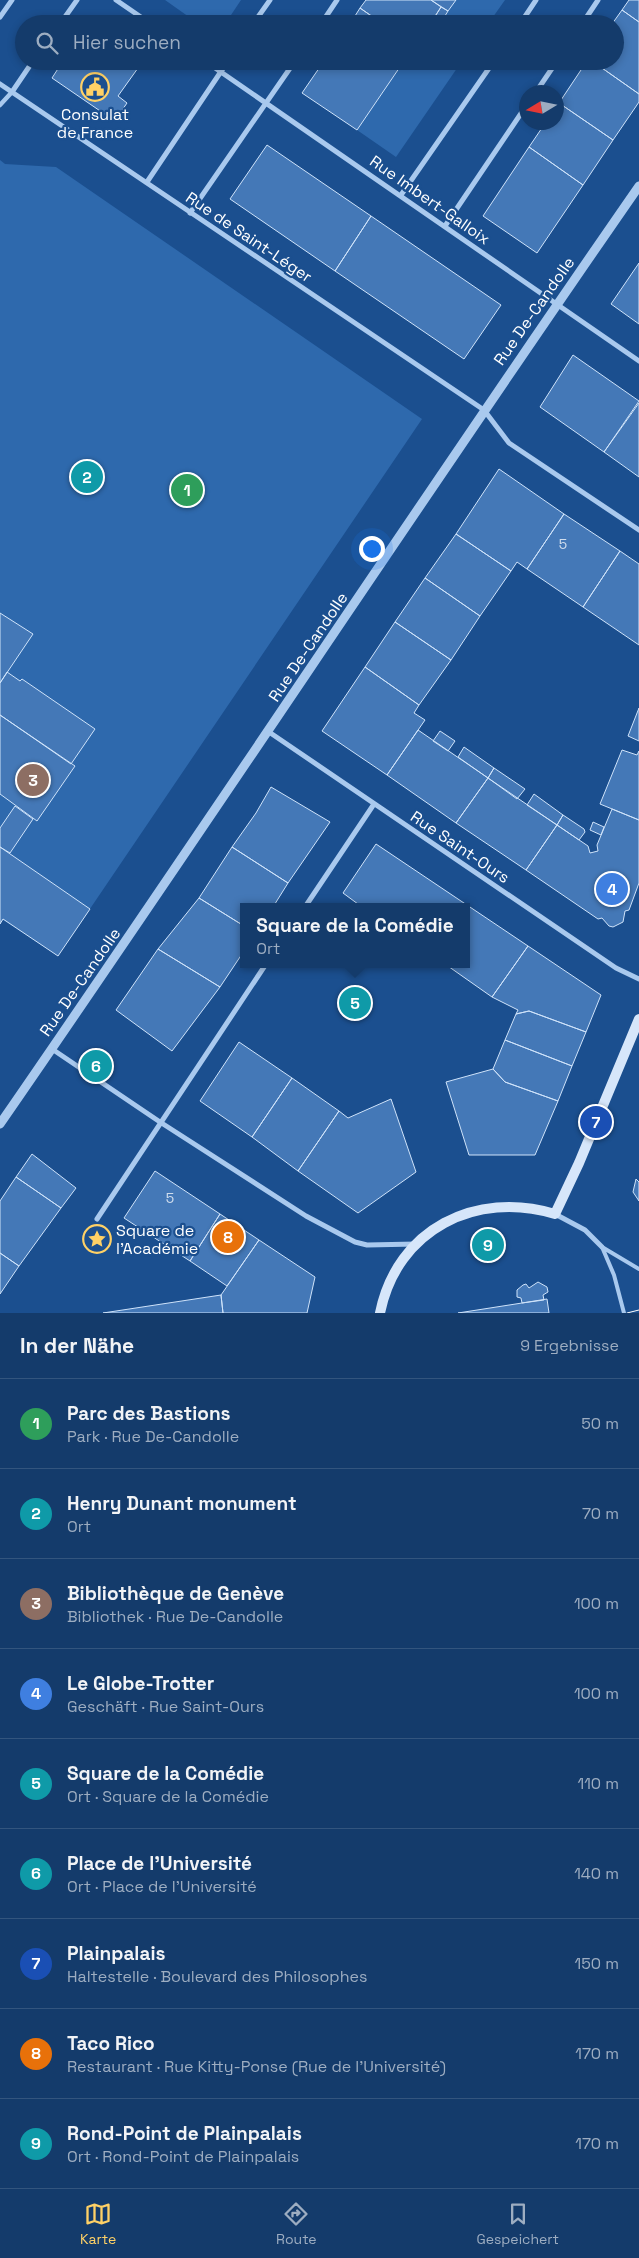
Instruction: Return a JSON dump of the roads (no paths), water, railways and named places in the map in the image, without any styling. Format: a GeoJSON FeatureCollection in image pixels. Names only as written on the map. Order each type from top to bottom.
{"type":"FeatureCollection","features":[{"type":"Feature","properties":{"kind":"main road"},"geometry":{"type":"LineString","coordinates":[[380,1313],[396,1271],[416,1244],[445,1222],[479,1209],[523,1206],[555,1214],[576,1170],[639,1019]]}},
{"type":"Feature","properties":{"kind":"street"},"geometry":{"type":"LineString","coordinates":[[0,17],[12,0]]}},
{"type":"Feature","properties":{"kind":"street"},"geometry":{"type":"LineString","coordinates":[[67,15],[78,0]]}},
{"type":"Feature","properties":{"kind":"street"},"geometry":{"type":"LineString","coordinates":[[116,0],[138,15]]}},
{"type":"Feature","properties":{"kind":"street"},"geometry":{"type":"LineString","coordinates":[[259,15],[270,0]]}},
{"type":"Feature","properties":{"kind":"street"},"geometry":{"type":"LineString","coordinates":[[327,15],[337,0]]}},
{"type":"Feature","properties":{"kind":"street"},"geometry":{"type":"LineString","coordinates":[[526,15],[536,0]]}},
{"type":"Feature","properties":{"kind":"street"},"geometry":{"type":"LineString","coordinates":[[588,15],[598,0]]}},
{"type":"Feature","properties":{"kind":"street"},"geometry":{"type":"LineString","coordinates":[[0,105],[12,92],[27,70]]}},
{"type":"Feature","properties":{"kind":"street","name":"Rue Imbert-Galloix"},"geometry":{"type":"LineString","coordinates":[[217,70],[639,360]]}},
{"type":"Feature","properties":{"kind":"street"},"geometry":{"type":"LineString","coordinates":[[190,213],[289,70]]}},
{"type":"Feature","properties":{"kind":"street"},"geometry":{"type":"LineString","coordinates":[[401,195],[488,70]]}},
{"type":"Feature","properties":{"kind":"street"},"geometry":{"type":"LineString","coordinates":[[541,85],[551,70]]}},
{"type":"Feature","properties":{"kind":"street"},"geometry":{"type":"LineString","coordinates":[[147,182],[220,72]]}},
{"type":"Feature","properties":{"kind":"street","name":"Rue de Saint-Léger"},"geometry":{"type":"LineString","coordinates":[[0,84],[484,410],[509,443],[639,530]]}},
{"type":"Feature","properties":{"kind":"street"},"geometry":{"type":"LineString","coordinates":[[446,226],[519,116]]}},
{"type":"Feature","properties":{"kind":"street","name":"Rue De-Candolle"},"geometry":{"type":"LineString","coordinates":[[0,1124],[269,732],[484,410],[639,186]]}},
{"type":"Feature","properties":{"kind":"street","name":"Rue Saint-Ours"},"geometry":{"type":"LineString","coordinates":[[269,732],[616,968],[639,978]]}},
{"type":"Feature","properties":{"kind":"street"},"geometry":{"type":"LineString","coordinates":[[308,903],[374,804]]}},
{"type":"Feature","properties":{"kind":"street"},"geometry":{"type":"LineString","coordinates":[[97,1219],[263,968]]}},
{"type":"Feature","properties":{"kind":"street"},"geometry":{"type":"LineString","coordinates":[[52,1049],[160,1122],[306,1216],[356,1242],[367,1245],[416,1244]]}},
{"type":"Feature","properties":{"kind":"street"},"geometry":{"type":"LineString","coordinates":[[555,1214],[585,1230],[602,1247]]}},
{"type":"Feature","properties":{"kind":"lane"},"geometry":{"type":"LineString","coordinates":[[602,1247],[639,1269]]}},
{"type":"Feature","properties":{"kind":"lane"},"geometry":{"type":"LineString","coordinates":[[602,1247],[614,1275],[624,1313]]}},
{"type":"Feature","properties":{"kind":"tram line"},"geometry":{"type":"LineString","coordinates":[[627,1313],[639,1310]]}},
{"type":"Feature","properties":{"kind":"place","name":"Consulat de France"},"geometry":{"type":"Point","coordinates":[95,87]}},
{"type":"Feature","properties":{"kind":"place","name":"Henry Dunant monument"},"geometry":{"type":"Point","coordinates":[87,477]}},
{"type":"Feature","properties":{"kind":"place","name":"Parc des Bastions"},"geometry":{"type":"Point","coordinates":[187,490]}},
{"type":"Feature","properties":{"kind":"place","name":"Bibliothèque de Genève"},"geometry":{"type":"Point","coordinates":[33,780]}},
{"type":"Feature","properties":{"kind":"place","name":"Le Globe-Trotter"},"geometry":{"type":"Point","coordinates":[612,889]}},
{"type":"Feature","properties":{"kind":"place","name":"Square de la Comédie"},"geometry":{"type":"Point","coordinates":[355,1003]}},
{"type":"Feature","properties":{"kind":"place","name":"Place de l'Université"},"geometry":{"type":"Point","coordinates":[96,1066]}},
{"type":"Feature","properties":{"kind":"place","name":"Plainpalais"},"geometry":{"type":"Point","coordinates":[596,1122]}},
{"type":"Feature","properties":{"kind":"place","name":"Taco Rico"},"geometry":{"type":"Point","coordinates":[228,1237]}},
{"type":"Feature","properties":{"kind":"place","name":"Square de l'Académie"},"geometry":{"type":"Point","coordinates":[97,1239]}},
{"type":"Feature","properties":{"kind":"place","name":"Rond-Point de Plainpalais"},"geometry":{"type":"Point","coordinates":[488,1245]}}]}
